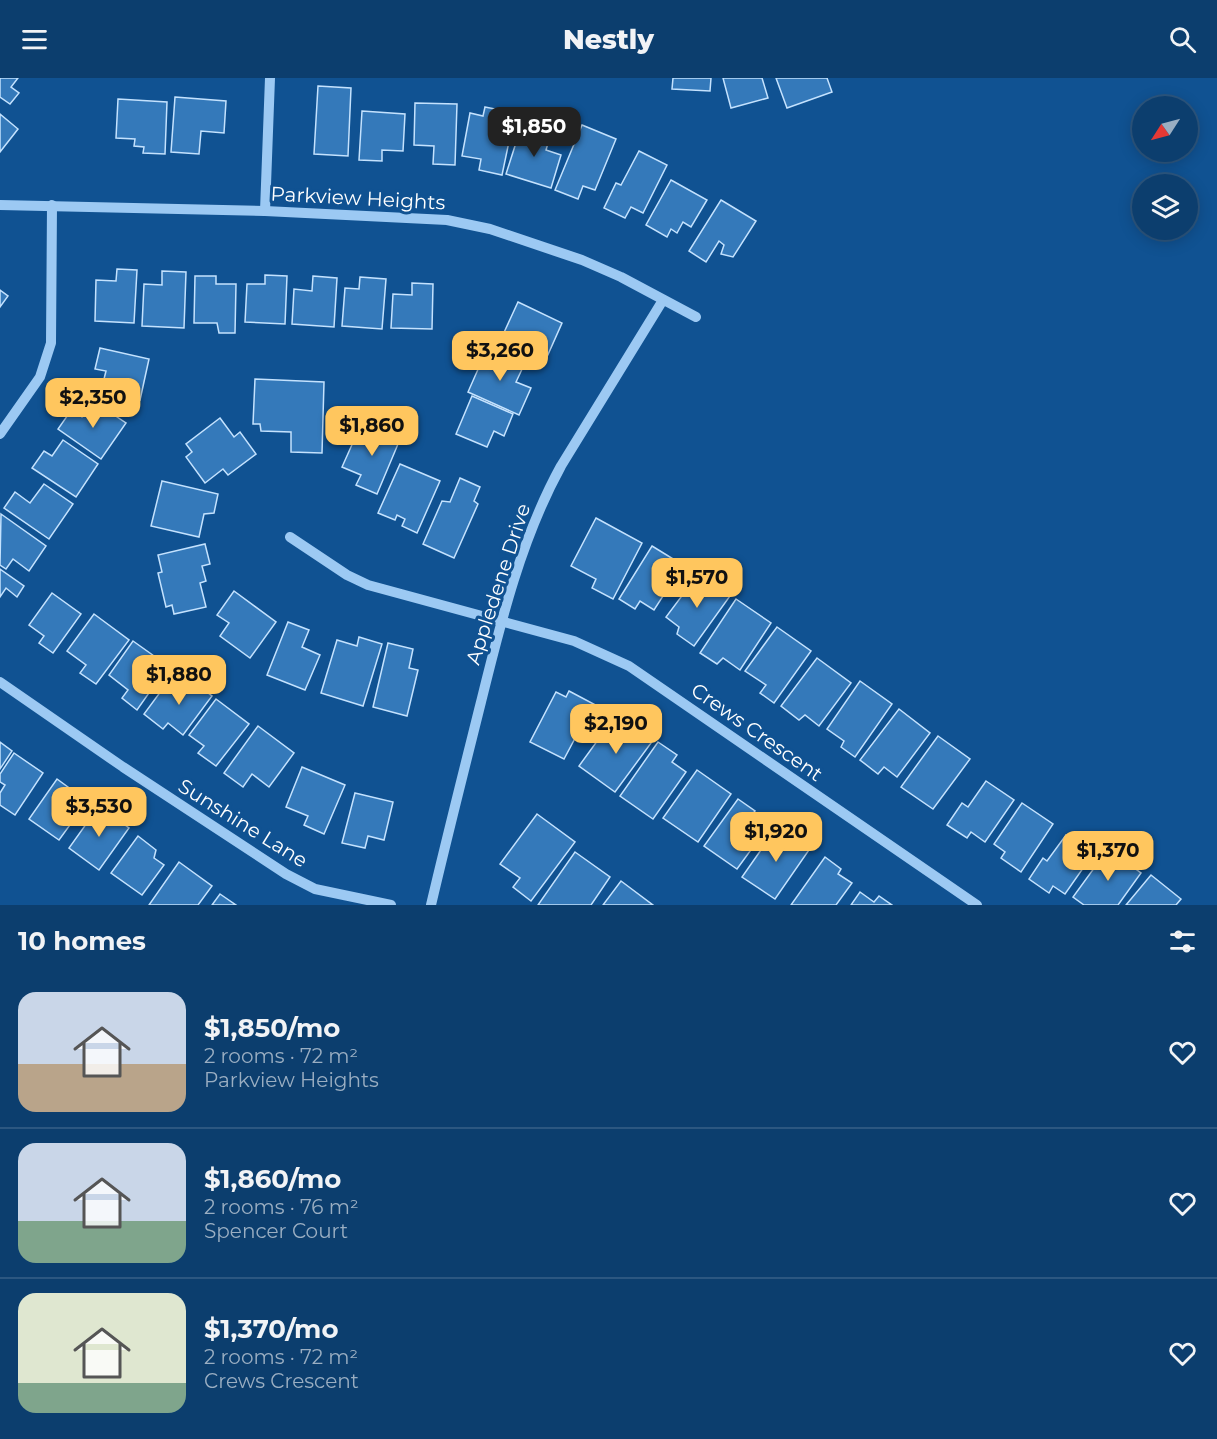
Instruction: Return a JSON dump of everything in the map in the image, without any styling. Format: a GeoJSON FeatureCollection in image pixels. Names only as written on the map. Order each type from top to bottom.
{"type":"FeatureCollection","features":[{"type":"Feature","properties":{"kind":"street"},"geometry":{"type":"LineString","coordinates":[[265,211],[270,78]]}},
{"type":"Feature","properties":{"kind":"street","name":"Parkview Heights"},"geometry":{"type":"LineString","coordinates":[[0,205],[265,211],[436,219],[490,229],[582,260],[621,277],[696,317]]}},
{"type":"Feature","properties":{"kind":"street"},"geometry":{"type":"LineString","coordinates":[[0,434],[39,377],[51,343],[52,205]]}},
{"type":"Feature","properties":{"kind":"street","name":"Appledene Drive"},"geometry":{"type":"LineString","coordinates":[[431,905],[501,621],[532,526],[545,494],[561,466],[663,300]]}},
{"type":"Feature","properties":{"kind":"street","name":"Crews Crescent"},"geometry":{"type":"LineString","coordinates":[[290,537],[347,575],[368,585],[574,641],[629,666],[977,905]]}},
{"type":"Feature","properties":{"kind":"street","name":"Sunshine Lane"},"geometry":{"type":"LineString","coordinates":[[0,682],[123,767],[286,874],[315,889],[391,905]]}},
{"type":"Feature","properties":{"kind":"building"},"geometry":{"type":"Polygon","coordinates":[[[0,78],[18,78],[11,87],[19,93],[10,104],[0,97],[0,78]]]}},
{"type":"Feature","properties":{"kind":"building"},"geometry":{"type":"Polygon","coordinates":[[[673,78],[711,78],[710,91],[672,89],[673,78]]]}},
{"type":"Feature","properties":{"kind":"building"},"geometry":{"type":"Polygon","coordinates":[[[723,78],[762,78],[768,98],[731,108],[723,78]]]}},
{"type":"Feature","properties":{"kind":"building"},"geometry":{"type":"Polygon","coordinates":[[[776,78],[827,78],[832,92],[787,108],[776,78]]]}},
{"type":"Feature","properties":{"kind":"building"},"geometry":{"type":"Polygon","coordinates":[[[318,86],[351,88],[348,156],[314,154],[318,86]]]}},
{"type":"Feature","properties":{"kind":"building"},"geometry":{"type":"Polygon","coordinates":[[[175,97],[226,101],[224,133],[201,131],[199,154],[171,152],[175,97]]]}},
{"type":"Feature","properties":{"kind":"building"},"geometry":{"type":"Polygon","coordinates":[[[118,99],[167,102],[165,154],[143,153],[144,147],[134,146],[135,139],[116,138],[118,99]]]}},
{"type":"Feature","properties":{"kind":"building"},"geometry":{"type":"Polygon","coordinates":[[[415,103],[457,104],[455,165],[433,164],[434,146],[414,145],[415,103]]]}},
{"type":"Feature","properties":{"kind":"building"},"geometry":{"type":"Polygon","coordinates":[[[485,107],[515,113],[502,175],[479,170],[481,159],[462,156],[470,113],[483,116],[485,107]]]}},
{"type":"Feature","properties":{"kind":"building"},"geometry":{"type":"Polygon","coordinates":[[[362,111],[405,114],[403,151],[382,150],[382,161],[359,160],[362,111]]]}},
{"type":"Feature","properties":{"kind":"building"},"geometry":{"type":"Polygon","coordinates":[[[0,114],[18,129],[0,152],[0,114]]]}},
{"type":"Feature","properties":{"kind":"building"},"geometry":{"type":"Polygon","coordinates":[[[522,124],[551,133],[546,150],[561,155],[551,188],[506,174],[522,124]]]}},
{"type":"Feature","properties":{"kind":"building"},"geometry":{"type":"Polygon","coordinates":[[[582,125],[616,139],[595,190],[583,186],[578,199],[555,190],[582,125]]]}},
{"type":"Feature","properties":{"kind":"building"},"geometry":{"type":"Polygon","coordinates":[[[639,151],[667,165],[643,213],[631,207],[625,218],[604,208],[616,183],[621,185],[639,151]]]}},
{"type":"Feature","properties":{"kind":"building"},"geometry":{"type":"Polygon","coordinates":[[[671,180],[707,200],[691,227],[683,222],[677,233],[671,229],[667,237],[646,225],[671,180]]]}},
{"type":"Feature","properties":{"kind":"building"},"geometry":{"type":"Polygon","coordinates":[[[721,200],[756,221],[733,257],[721,254],[724,245],[719,241],[706,262],[689,251],[721,200]]]}},
{"type":"Feature","properties":{"kind":"building"},"geometry":{"type":"Polygon","coordinates":[[[117,269],[137,270],[134,323],[95,321],[96,280],[116,281],[117,269]]]}},
{"type":"Feature","properties":{"kind":"building"},"geometry":{"type":"Polygon","coordinates":[[[162,271],[186,272],[184,328],[142,326],[144,284],[162,285],[162,271]]]}},
{"type":"Feature","properties":{"kind":"building"},"geometry":{"type":"Polygon","coordinates":[[[265,275],[287,276],[285,324],[245,322],[247,284],[265,284],[265,275]]]}},
{"type":"Feature","properties":{"kind":"building"},"geometry":{"type":"Polygon","coordinates":[[[195,276],[216,276],[216,284],[236,284],[235,333],[219,333],[217,323],[194,323],[195,276]]]}},
{"type":"Feature","properties":{"kind":"building"},"geometry":{"type":"Polygon","coordinates":[[[313,276],[337,278],[334,327],[292,324],[294,289],[312,291],[313,276]]]}},
{"type":"Feature","properties":{"kind":"building"},"geometry":{"type":"Polygon","coordinates":[[[360,277],[386,279],[382,329],[342,326],[345,288],[359,289],[360,277]]]}},
{"type":"Feature","properties":{"kind":"building"},"geometry":{"type":"Polygon","coordinates":[[[412,283],[433,284],[432,329],[391,328],[393,294],[412,295],[412,283]]]}},
{"type":"Feature","properties":{"kind":"building"},"geometry":{"type":"Polygon","coordinates":[[[0,290],[8,296],[0,307],[0,290]]]}},
{"type":"Feature","properties":{"kind":"building"},"geometry":{"type":"Polygon","coordinates":[[[518,302],[562,323],[546,359],[501,339],[518,302]]]}},
{"type":"Feature","properties":{"kind":"building"},"geometry":{"type":"Polygon","coordinates":[[[100,348],[149,359],[140,400],[101,391],[106,371],[95,369],[100,348]]]}},
{"type":"Feature","properties":{"kind":"building"},"geometry":{"type":"Polygon","coordinates":[[[487,349],[524,365],[516,382],[531,388],[519,415],[468,392],[487,349]]]}},
{"type":"Feature","properties":{"kind":"building"},"geometry":{"type":"Polygon","coordinates":[[[255,379],[324,382],[322,453],[291,452],[291,432],[261,431],[260,424],[253,424],[255,379]]]}},
{"type":"Feature","properties":{"kind":"building"},"geometry":{"type":"Polygon","coordinates":[[[472,396],[513,414],[504,436],[494,431],[487,447],[456,434],[472,396]]]}},
{"type":"Feature","properties":{"kind":"building"},"geometry":{"type":"Polygon","coordinates":[[[93,401],[126,423],[101,459],[58,429],[72,409],[82,417],[93,401]]]}},
{"type":"Feature","properties":{"kind":"building"},"geometry":{"type":"Polygon","coordinates":[[[220,418],[234,437],[240,432],[256,454],[228,475],[223,469],[205,483],[186,457],[192,452],[186,444],[220,418]]]}},
{"type":"Feature","properties":{"kind":"building"},"geometry":{"type":"Polygon","coordinates":[[[378,427],[401,437],[377,494],[356,485],[361,475],[342,467],[359,429],[374,435],[378,427]]]}},
{"type":"Feature","properties":{"kind":"building"},"geometry":{"type":"Polygon","coordinates":[[[63,440],[98,464],[76,497],[32,468],[44,451],[52,456],[63,440]]]}},
{"type":"Feature","properties":{"kind":"building"},"geometry":{"type":"Polygon","coordinates":[[[400,464],[440,481],[417,533],[402,526],[405,519],[397,515],[395,520],[378,513],[400,464]]]}},
{"type":"Feature","properties":{"kind":"building"},"geometry":{"type":"Polygon","coordinates":[[[460,478],[480,487],[474,501],[478,504],[454,558],[423,544],[442,501],[450,502],[460,478]]]}},
{"type":"Feature","properties":{"kind":"building"},"geometry":{"type":"Polygon","coordinates":[[[162,481],[218,494],[214,513],[204,514],[199,537],[151,526],[162,481]]]}},
{"type":"Feature","properties":{"kind":"building"},"geometry":{"type":"Polygon","coordinates":[[[44,484],[73,504],[49,539],[4,508],[15,492],[30,503],[44,484]]]}},
{"type":"Feature","properties":{"kind":"building"},"geometry":{"type":"Polygon","coordinates":[[[1,514],[46,546],[29,571],[13,559],[6,569],[0,565],[1,514]]]}},
{"type":"Feature","properties":{"kind":"building"},"geometry":{"type":"Polygon","coordinates":[[[596,518],[642,543],[613,599],[592,588],[596,579],[571,566],[596,518]]]}},
{"type":"Feature","properties":{"kind":"building"},"geometry":{"type":"Polygon","coordinates":[[[205,544],[210,564],[202,566],[206,581],[200,583],[206,607],[174,614],[172,605],[166,607],[158,573],[162,572],[158,555],[205,544]]]}},
{"type":"Feature","properties":{"kind":"building"},"geometry":{"type":"Polygon","coordinates":[[[652,546],[683,565],[654,610],[640,601],[635,609],[619,599],[652,546]]]}},
{"type":"Feature","properties":{"kind":"building"},"geometry":{"type":"Polygon","coordinates":[[[0,569],[24,586],[17,597],[6,588],[0,597],[0,569]]]}},
{"type":"Feature","properties":{"kind":"building"},"geometry":{"type":"Polygon","coordinates":[[[699,573],[730,596],[694,646],[677,634],[679,627],[666,617],[699,573]]]}},
{"type":"Feature","properties":{"kind":"building"},"geometry":{"type":"Polygon","coordinates":[[[234,591],[276,622],[250,658],[220,636],[229,623],[217,615],[234,591]]]}},
{"type":"Feature","properties":{"kind":"building"},"geometry":{"type":"Polygon","coordinates":[[[52,593],[81,614],[53,653],[39,643],[44,636],[29,625],[52,593]]]}},
{"type":"Feature","properties":{"kind":"building"},"geometry":{"type":"Polygon","coordinates":[[[736,599],[771,623],[740,670],[723,658],[717,664],[700,653],[736,599]]]}},
{"type":"Feature","properties":{"kind":"building"},"geometry":{"type":"Polygon","coordinates":[[[94,614],[129,640],[96,684],[80,673],[86,665],[67,651],[94,614]]]}},
{"type":"Feature","properties":{"kind":"building"},"geometry":{"type":"Polygon","coordinates":[[[288,622],[309,630],[302,647],[320,655],[305,690],[267,675],[288,622]]]}},
{"type":"Feature","properties":{"kind":"building"},"geometry":{"type":"Polygon","coordinates":[[[777,627],[811,651],[774,703],[760,693],[766,685],[745,671],[777,627]]]}},
{"type":"Feature","properties":{"kind":"building"},"geometry":{"type":"Polygon","coordinates":[[[359,637],[382,644],[363,706],[321,693],[337,640],[357,646],[359,637]]]}},
{"type":"Feature","properties":{"kind":"building"},"geometry":{"type":"Polygon","coordinates":[[[133,641],[168,666],[137,710],[122,698],[128,690],[109,675],[133,641]]]}},
{"type":"Feature","properties":{"kind":"building"},"geometry":{"type":"Polygon","coordinates":[[[388,643],[413,649],[409,668],[418,670],[407,716],[373,707],[388,643]]]}},
{"type":"Feature","properties":{"kind":"building"},"geometry":{"type":"Polygon","coordinates":[[[817,658],[851,683],[819,726],[805,715],[799,720],[781,706],[817,658]]]}},
{"type":"Feature","properties":{"kind":"building"},"geometry":{"type":"Polygon","coordinates":[[[185,676],[212,696],[183,735],[168,723],[163,729],[144,714],[164,687],[172,693],[185,676]]]}},
{"type":"Feature","properties":{"kind":"building"},"geometry":{"type":"Polygon","coordinates":[[[860,681],[892,704],[855,757],[841,747],[844,741],[827,729],[860,681]]]}},
{"type":"Feature","properties":{"kind":"building"},"geometry":{"type":"Polygon","coordinates":[[[569,691],[605,710],[592,735],[580,729],[564,759],[530,742],[556,692],[566,697],[569,691]]]}},
{"type":"Feature","properties":{"kind":"building"},"geometry":{"type":"Polygon","coordinates":[[[216,699],[249,724],[216,766],[198,753],[204,746],[189,735],[216,699]]]}},
{"type":"Feature","properties":{"kind":"building"},"geometry":{"type":"Polygon","coordinates":[[[899,709],[930,733],[897,777],[884,767],[878,774],[860,760],[899,709]]]}},
{"type":"Feature","properties":{"kind":"building"},"geometry":{"type":"Polygon","coordinates":[[[611,722],[626,732],[633,723],[654,739],[615,792],[579,766],[611,722]]]}},
{"type":"Feature","properties":{"kind":"building"},"geometry":{"type":"Polygon","coordinates":[[[258,726],[294,753],[269,787],[252,774],[243,787],[224,773],[258,726]]]}},
{"type":"Feature","properties":{"kind":"building"},"geometry":{"type":"Polygon","coordinates":[[[938,736],[970,759],[933,809],[901,787],[938,736]]]}},
{"type":"Feature","properties":{"kind":"building"},"geometry":{"type":"Polygon","coordinates":[[[0,742],[12,751],[0,769],[0,742]]]}},
{"type":"Feature","properties":{"kind":"building"},"geometry":{"type":"Polygon","coordinates":[[[658,742],[677,755],[672,762],[686,772],[653,819],[620,796],[658,742]]]}},
{"type":"Feature","properties":{"kind":"building"},"geometry":{"type":"Polygon","coordinates":[[[14,753],[43,773],[15,815],[0,805],[0,793],[5,785],[0,782],[0,774],[14,753]]]}},
{"type":"Feature","properties":{"kind":"building"},"geometry":{"type":"Polygon","coordinates":[[[302,767],[345,785],[324,834],[304,825],[308,816],[286,807],[302,767]]]}},
{"type":"Feature","properties":{"kind":"building"},"geometry":{"type":"Polygon","coordinates":[[[697,770],[731,794],[698,842],[663,818],[697,770]]]}},
{"type":"Feature","properties":{"kind":"building"},"geometry":{"type":"Polygon","coordinates":[[[57,779],[76,793],[67,805],[78,814],[59,840],[29,819],[57,779]]]}},
{"type":"Feature","properties":{"kind":"building"},"geometry":{"type":"Polygon","coordinates":[[[986,781],[1014,800],[985,842],[971,832],[967,838],[947,825],[962,803],[968,807],[986,781]]]}},
{"type":"Feature","properties":{"kind":"building"},"geometry":{"type":"Polygon","coordinates":[[[355,793],[393,802],[384,840],[368,836],[365,848],[342,843],[355,793]]]}},
{"type":"Feature","properties":{"kind":"building"},"geometry":{"type":"Polygon","coordinates":[[[738,799],[755,811],[751,816],[767,828],[737,869],[704,846],[738,799]]]}},
{"type":"Feature","properties":{"kind":"building"},"geometry":{"type":"Polygon","coordinates":[[[1022,803],[1053,824],[1021,872],[1001,858],[1005,852],[994,844],[1022,803]]]}},
{"type":"Feature","properties":{"kind":"building"},"geometry":{"type":"Polygon","coordinates":[[[99,806],[129,828],[99,870],[69,848],[99,806]]]}},
{"type":"Feature","properties":{"kind":"building"},"geometry":{"type":"Polygon","coordinates":[[[537,814],[575,842],[531,901],[513,887],[520,878],[500,864],[537,814]]]}},
{"type":"Feature","properties":{"kind":"building"},"geometry":{"type":"Polygon","coordinates":[[[777,827],[809,850],[775,899],[742,877],[777,827]]]}},
{"type":"Feature","properties":{"kind":"building"},"geometry":{"type":"Polygon","coordinates":[[[1066,835],[1093,854],[1065,894],[1053,886],[1049,893],[1029,879],[1043,858],[1047,861],[1066,835]]]}},
{"type":"Feature","properties":{"kind":"building"},"geometry":{"type":"Polygon","coordinates":[[[138,836],[156,850],[154,858],[164,865],[142,895],[111,873],[138,836]]]}},
{"type":"Feature","properties":{"kind":"building"},"geometry":{"type":"Polygon","coordinates":[[[1108,849],[1141,873],[1118,905],[1084,905],[1073,897],[1108,849]]]}},
{"type":"Feature","properties":{"kind":"building"},"geometry":{"type":"Polygon","coordinates":[[[575,852],[610,877],[591,905],[538,905],[575,852]]]}},
{"type":"Feature","properties":{"kind":"building"},"geometry":{"type":"Polygon","coordinates":[[[825,857],[841,869],[838,874],[852,883],[836,905],[791,905],[825,857]]]}},
{"type":"Feature","properties":{"kind":"building"},"geometry":{"type":"Polygon","coordinates":[[[179,862],[212,886],[198,905],[149,905],[179,862]]]}},
{"type":"Feature","properties":{"kind":"building"},"geometry":{"type":"Polygon","coordinates":[[[1151,875],[1181,899],[1176,905],[1126,905],[1151,875]]]}},
{"type":"Feature","properties":{"kind":"building"},"geometry":{"type":"Polygon","coordinates":[[[621,881],[653,905],[603,905],[621,881]]]}},
{"type":"Feature","properties":{"kind":"building"},"geometry":{"type":"Polygon","coordinates":[[[860,892],[874,902],[879,896],[892,905],[851,905],[860,892]]]}},
{"type":"Feature","properties":{"kind":"building"},"geometry":{"type":"Polygon","coordinates":[[[220,894],[236,905],[212,905],[220,894]]]}}]}
